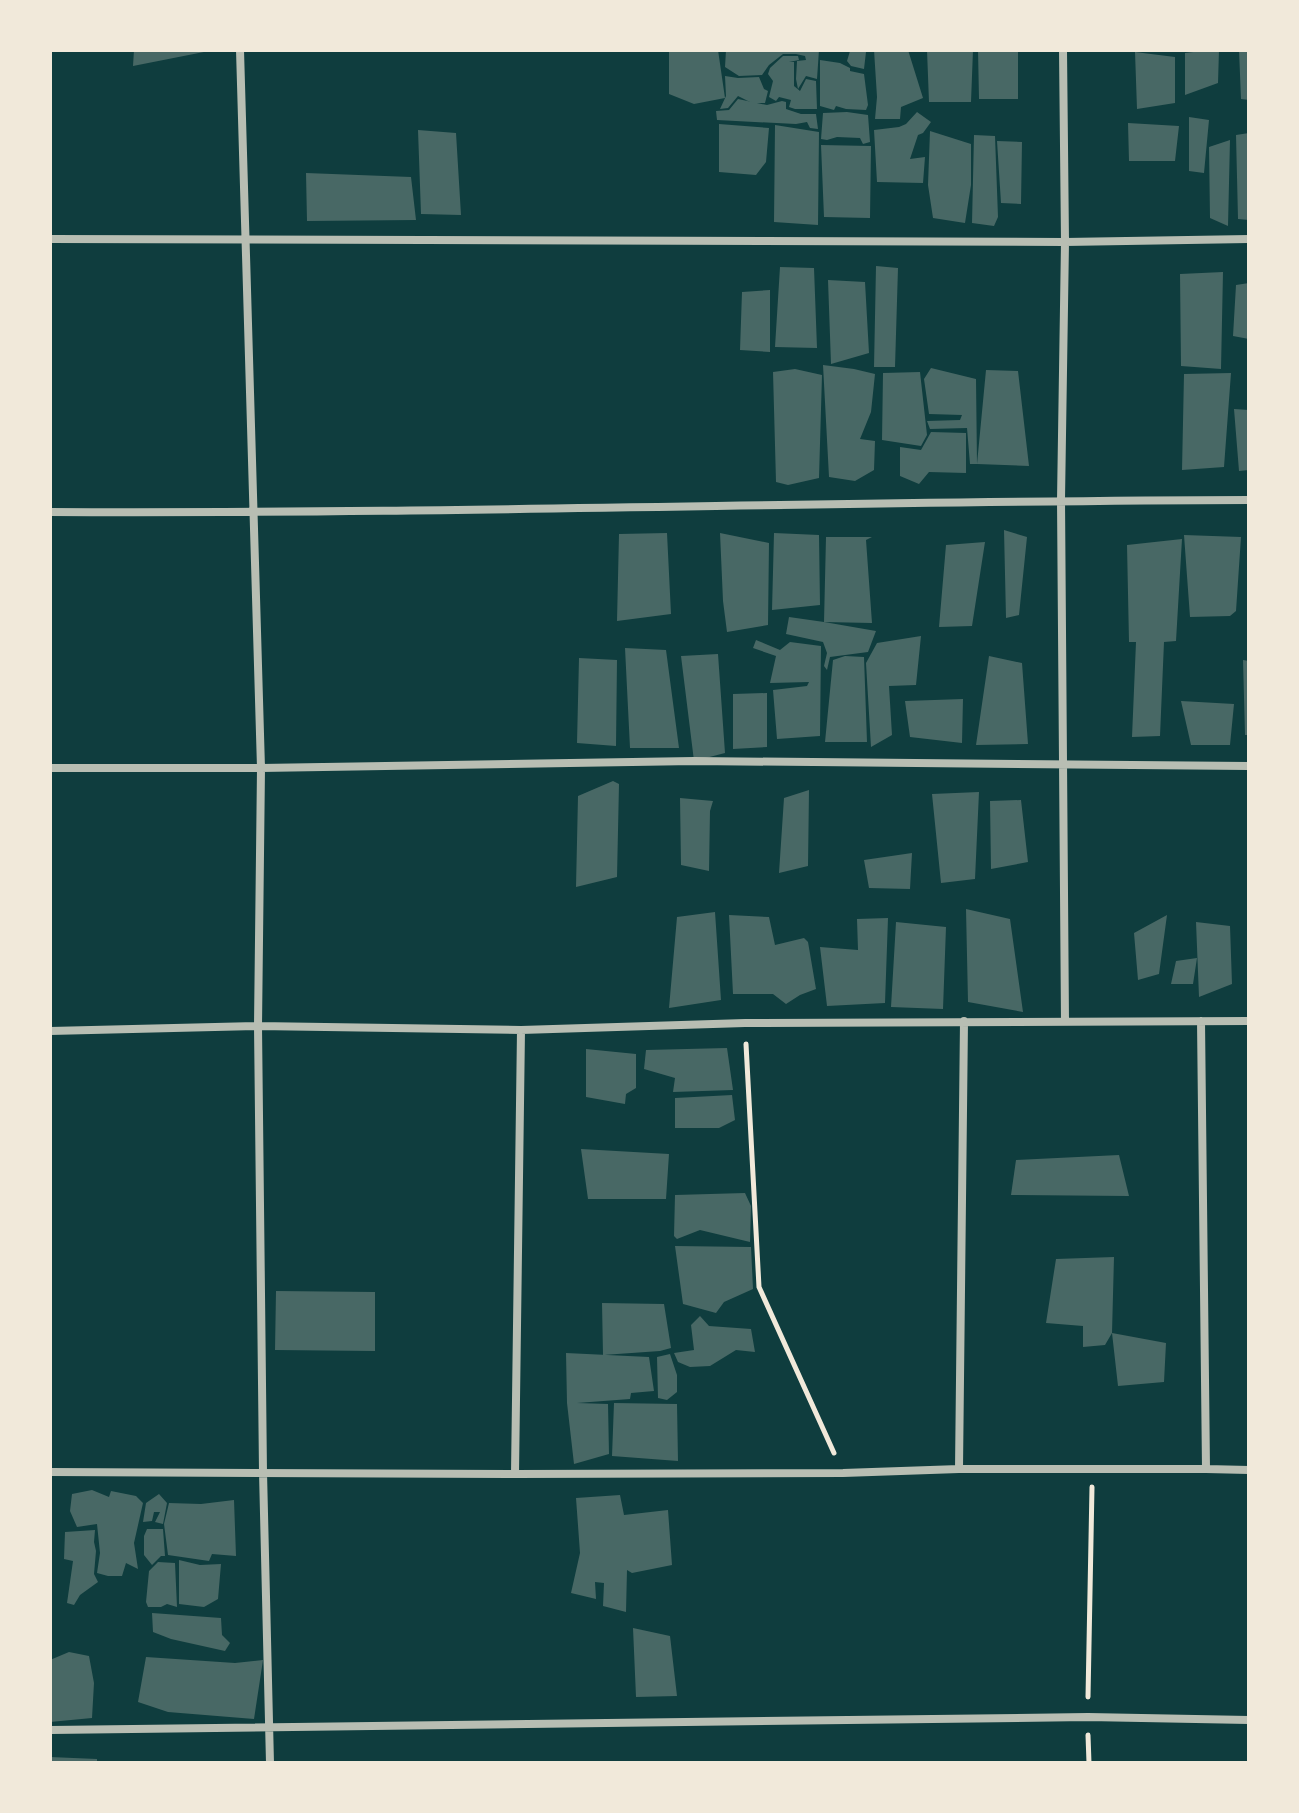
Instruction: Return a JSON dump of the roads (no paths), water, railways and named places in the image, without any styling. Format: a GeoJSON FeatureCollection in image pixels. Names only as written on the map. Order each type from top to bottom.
{"type":"FeatureCollection","features":[{"type":"Feature","properties":{"kind":"street"},"geometry":{"type":"LineString","coordinates":[[240,50],[261,768],[258,1026],[270,1763]]}},
{"type":"Feature","properties":{"kind":"street"},"geometry":{"type":"LineString","coordinates":[[1063,50],[1065,242],[1061,500],[1065,1022]]}},
{"type":"Feature","properties":{"kind":"street"},"geometry":{"type":"LineString","coordinates":[[50,239],[1065,242],[1249,239]]}},
{"type":"Feature","properties":{"kind":"street"},"geometry":{"type":"LineString","coordinates":[[50,512],[253,513],[1061,500],[1249,500]]}},
{"type":"Feature","properties":{"kind":"street"},"geometry":{"type":"LineString","coordinates":[[50,768],[694,761],[1249,766]]}},
{"type":"Feature","properties":{"kind":"street"},"geometry":{"type":"LineString","coordinates":[[959,1469],[964,1021]]}},
{"type":"Feature","properties":{"kind":"street"},"geometry":{"type":"LineString","coordinates":[[1201,1021],[1206,1469]]}},
{"type":"Feature","properties":{"kind":"street"},"geometry":{"type":"LineString","coordinates":[[50,1031],[258,1026],[521,1030],[745,1023],[1249,1021]]}},
{"type":"Feature","properties":{"kind":"street"},"geometry":{"type":"LineString","coordinates":[[515,1474],[521,1030]]}},
{"type":"Feature","properties":{"kind":"street"},"geometry":{"type":"LineString","coordinates":[[50,1472],[515,1474],[843,1473],[959,1469],[1249,1470]]}},
{"type":"Feature","properties":{"kind":"street"},"geometry":{"type":"LineString","coordinates":[[50,1730],[1088,1717],[1249,1720]]}}]}
